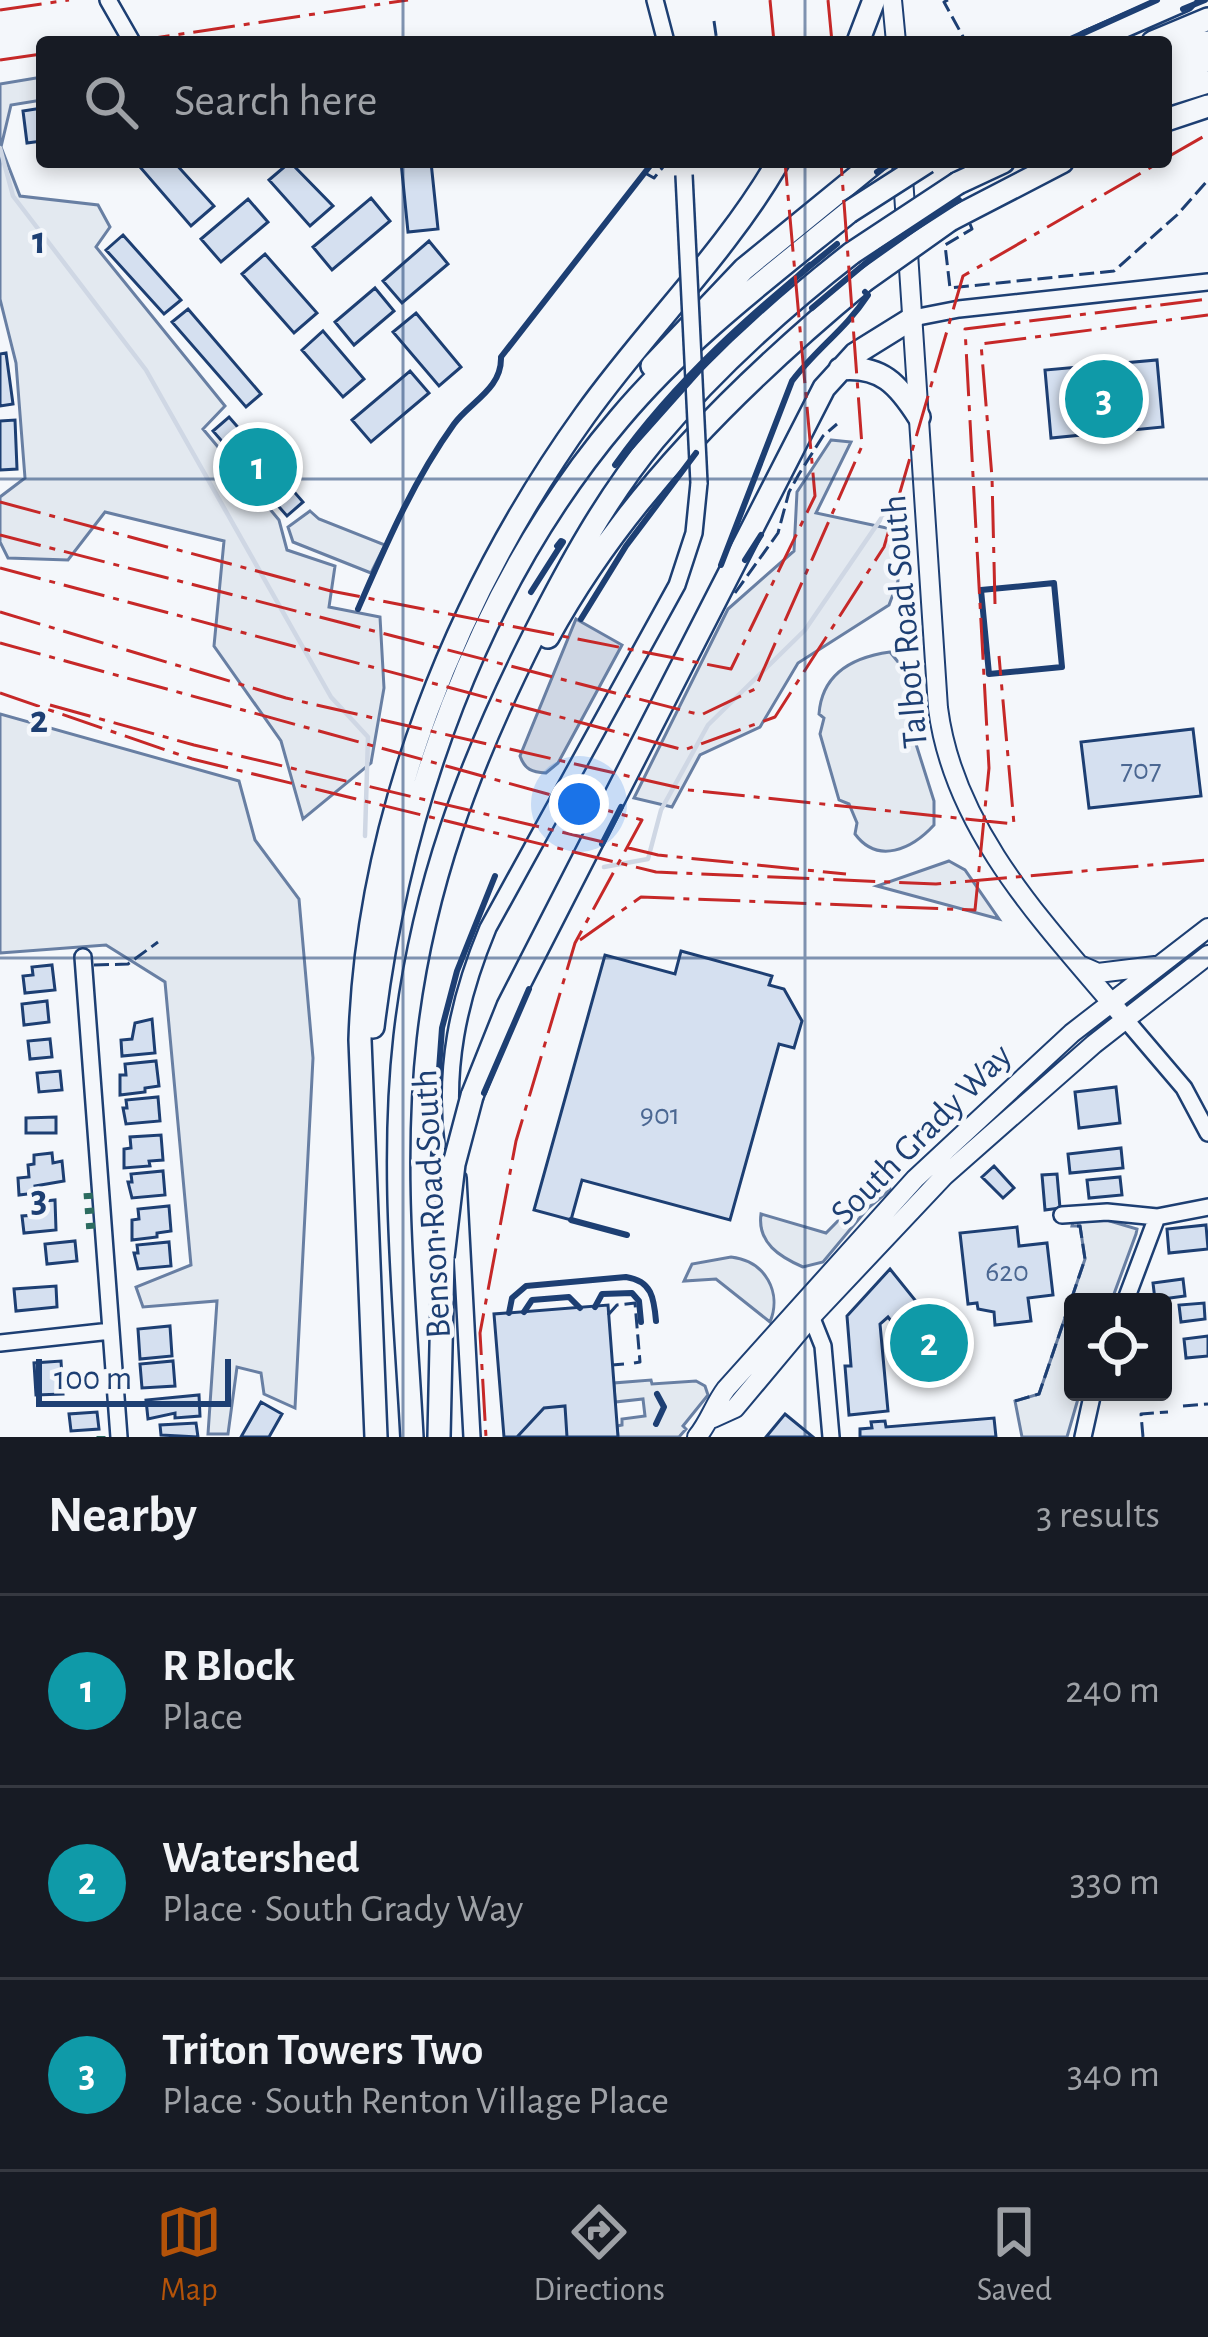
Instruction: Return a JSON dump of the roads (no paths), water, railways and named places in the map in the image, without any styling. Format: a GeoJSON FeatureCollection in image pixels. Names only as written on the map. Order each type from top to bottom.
{"type":"FeatureCollection","features":[{"type":"Feature","properties":{"kind":"highway"},"geometry":{"type":"LineString","coordinates":[[860,36],[874,0]]}},
{"type":"Feature","properties":{"kind":"highway"},"geometry":{"type":"LineString","coordinates":[[1102,36],[1184,0]]}},
{"type":"Feature","properties":{"kind":"highway"},"geometry":{"type":"LineString","coordinates":[[1167,36],[1208,19]]}},
{"type":"Feature","properties":{"kind":"highway"},"geometry":{"type":"LineString","coordinates":[[1172,55],[1208,43]]}},
{"type":"Feature","properties":{"kind":"highway"},"geometry":{"type":"LineString","coordinates":[[1172,74],[1208,60]]}},
{"type":"Feature","properties":{"kind":"highway"},"geometry":{"type":"LineString","coordinates":[[1172,93],[1208,82]]}},
{"type":"Feature","properties":{"kind":"highway"},"geometry":{"type":"LineString","coordinates":[[1172,118],[1208,106]]}},
{"type":"Feature","properties":{"kind":"highway"},"geometry":{"type":"LineString","coordinates":[[376,1437],[360,1040],[362,983],[379,878],[402,792],[452,652],[516,517],[589,410],[747,215],[774,168]]}},
{"type":"Feature","properties":{"kind":"highway"},"geometry":{"type":"LineString","coordinates":[[620,417],[647,371],[715,297],[866,168]]}},
{"type":"Feature","properties":{"kind":"highway"},"geometry":{"type":"LineString","coordinates":[[367,1153],[370,1048],[389,917],[440,745],[482,634],[520,558],[620,417],[716,321],[849,212],[918,168]]}},
{"type":"Feature","properties":{"kind":"highway"},"geometry":{"type":"LineString","coordinates":[[412,1437],[400,1171],[405,1036],[431,897],[462,788],[558,587],[607,504],[652,441],[778,310],[976,168]]}},
{"type":"Feature","properties":{"kind":"highway"},"geometry":{"type":"LineString","coordinates":[[958,183],[990,168]]}},
{"type":"Feature","properties":{"kind":"highway"},"geometry":{"type":"LineString","coordinates":[[462,788],[501,730],[570,598],[616,531],[724,408],[864,281],[950,220],[1050,168]]}},
{"type":"Feature","properties":{"kind":"highway"},"geometry":{"type":"LineString","coordinates":[[440,1437],[443,1257],[450,1186],[472,1096],[508,1006],[824,388],[865,347],[913,318]]}},
{"type":"Feature","properties":{"kind":"highway"},"geometry":{"type":"LineString","coordinates":[[840,369],[862,367],[884,374],[919,417]]}},
{"type":"Feature","properties":{"kind":"main road"},"geometry":{"type":"LineString","coordinates":[[892,0],[895,36]]}},
{"type":"Feature","properties":{"kind":"main road","name":"Talbot Road South"},"geometry":{"type":"LineString","coordinates":[[902,168],[938,708],[945,752],[984,841],[1126,1020]]}},
{"type":"Feature","properties":{"kind":"main road","name":"South Grady Way"},"geometry":{"type":"LineString","coordinates":[[697,1437],[713,1418],[735,1408],[808,1309],[915,1179],[1035,1066],[1208,928]]}},
{"type":"Feature","properties":{"kind":"main road","name":"South Grady Way"},"geometry":{"type":"LineString","coordinates":[[808,1309],[944,1176],[1208,955]]}},
{"type":"Feature","properties":{"kind":"main road"},"geometry":{"type":"LineString","coordinates":[[1081,966],[1097,973],[1115,973],[1160,965]]}},
{"type":"Feature","properties":{"kind":"street"},"geometry":{"type":"LineString","coordinates":[[108,0],[129,36]]}},
{"type":"Feature","properties":{"kind":"street"},"geometry":{"type":"LineString","coordinates":[[655,0],[664,36]]}},
{"type":"Feature","properties":{"kind":"street","name":"Benson Road South"},"geometry":{"type":"LineString","coordinates":[[472,1437],[464,1248],[450,1100],[453,1034],[488,928],[677,584],[694,533],[698,483],[683,169]]}},
{"type":"Feature","properties":{"kind":"street"},"geometry":{"type":"LineString","coordinates":[[913,318],[1208,281]]}},
{"type":"Feature","properties":{"kind":"street"},"geometry":{"type":"LineString","coordinates":[[83,958],[119,1437]]}},
{"type":"Feature","properties":{"kind":"street"},"geometry":{"type":"LineString","coordinates":[[1126,1020],[1184,1088],[1208,1133]]}},
{"type":"Feature","properties":{"kind":"street"},"geometry":{"type":"LineString","coordinates":[[1062,1215],[1107,1211],[1157,1217],[1208,1207]]}},
{"type":"Feature","properties":{"kind":"street"},"geometry":{"type":"LineString","coordinates":[[1128,1293],[1157,1217]]}},
{"type":"Feature","properties":{"kind":"street"},"geometry":{"type":"LineString","coordinates":[[808,1309],[823,1346],[831,1437]]}},
{"type":"Feature","properties":{"kind":"street"},"geometry":{"type":"LineString","coordinates":[[0,1343],[111,1330]]}},
{"type":"Feature","properties":{"kind":"street"},"geometry":{"type":"LineString","coordinates":[[1082,1437],[1091,1401]]}},
{"type":"Feature","properties":{"kind":"waterway"},"geometry":{"type":"LineString","coordinates":[[0,148],[13,196],[146,370],[331,697],[368,737],[365,836]]}},
{"type":"Feature","properties":{"kind":"waterway"},"geometry":{"type":"LineString","coordinates":[[604,867],[648,859],[661,810],[708,725],[805,630],[889,507]]}},
{"type":"Feature","properties":{"kind":"place","name":"Triton Towers Two"},"geometry":{"type":"Point","coordinates":[1104,399]}},
{"type":"Feature","properties":{"kind":"place","name":"R Block"},"geometry":{"type":"Point","coordinates":[258,467]}},
{"type":"Feature","properties":{"kind":"place","name":"Watershed"},"geometry":{"type":"Point","coordinates":[929,1343]}}]}
